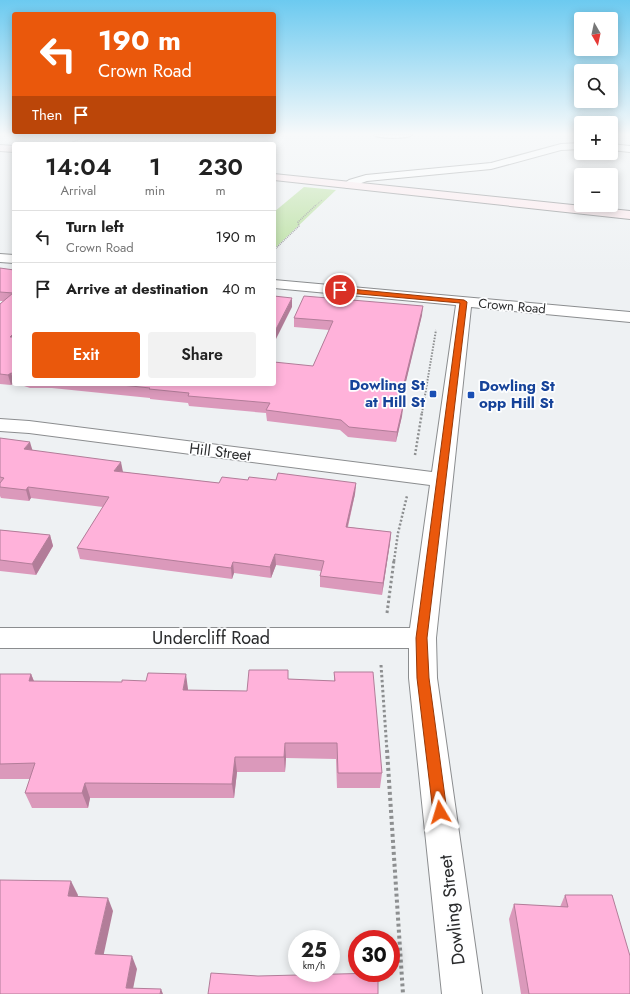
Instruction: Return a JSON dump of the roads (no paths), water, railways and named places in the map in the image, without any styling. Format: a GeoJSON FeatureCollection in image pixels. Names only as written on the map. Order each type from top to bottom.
{"type":"FeatureCollection","features":[{"type":"Feature","properties":{"kind":"main road"},"geometry":{"type":"LineString","coordinates":[[314,181],[630,215]]}},
{"type":"Feature","properties":{"kind":"street"},"geometry":{"type":"LineString","coordinates":[[347,185],[355,181]]}},
{"type":"Feature","properties":{"kind":"street"},"geometry":{"type":"LineString","coordinates":[[384,189],[392,181]]}},
{"type":"Feature","properties":{"kind":"street"},"geometry":{"type":"LineString","coordinates":[[0,258],[12,259]]}},
{"type":"Feature","properties":{"kind":"street","name":"Crown Road"},"geometry":{"type":"LineString","coordinates":[[276,284],[630,317]]}},
{"type":"Feature","properties":{"kind":"street","name":"Dowling Street"},"geometry":{"type":"LineString","coordinates":[[462,994],[423,678],[422,638],[440,480],[464,302]]}},
{"type":"Feature","properties":{"kind":"street","name":"Hill Street"},"geometry":{"type":"LineString","coordinates":[[0,425],[29,427],[440,480]]}},
{"type":"Feature","properties":{"kind":"street","name":"Undercliff Road"},"geometry":{"type":"LineString","coordinates":[[0,638],[422,638]]}},
{"type":"Feature","properties":{"kind":"place","name":"Dowling St at Hill St"},"geometry":{"type":"Point","coordinates":[433,394]}},
{"type":"Feature","properties":{"kind":"place","name":"Dowling St opp Hill St"},"geometry":{"type":"Point","coordinates":[471,395]}}]}
